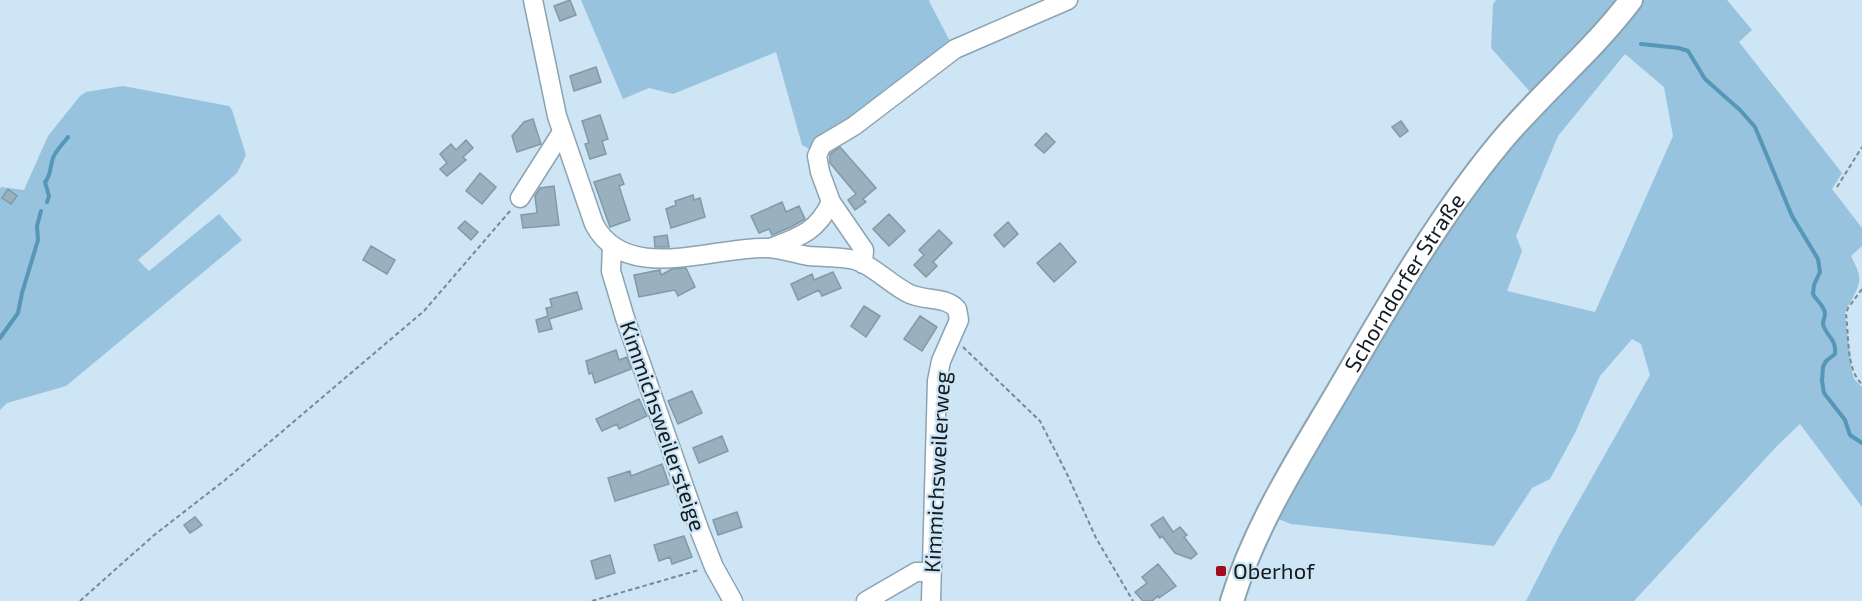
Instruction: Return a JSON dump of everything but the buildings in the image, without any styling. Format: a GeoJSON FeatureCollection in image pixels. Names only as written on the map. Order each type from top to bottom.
{"type":"FeatureCollection","features":[{"type":"Feature","properties":{"kind":"main road","name":"Schorndorfer Straße"},"geometry":{"type":"LineString","coordinates":[[1232,601],[1248,555],[1278,495],[1350,370],[1437,230],[1482,165],[1513,127],[1606,30],[1630,0]]}},
{"type":"Feature","properties":{"kind":"street"},"geometry":{"type":"LineString","coordinates":[[533,0],[562,132],[594,224],[601,236],[612,246]]}},
{"type":"Feature","properties":{"kind":"street"},"geometry":{"type":"LineString","coordinates":[[863,264],[863,247],[831,202],[818,166],[818,152],[825,142],[848,130],[955,49],[1068,0]]}},
{"type":"Feature","properties":{"kind":"street"},"geometry":{"type":"LineString","coordinates":[[520,198],[562,132]]}},
{"type":"Feature","properties":{"kind":"street","name":"Kimmichsweilerweg"},"geometry":{"type":"LineString","coordinates":[[769,248],[809,232],[824,216],[831,202]]}},
{"type":"Feature","properties":{"kind":"street","name":"Kimmichsweilerweg"},"geometry":{"type":"LineString","coordinates":[[612,246],[626,254],[654,258],[769,248],[812,256],[853,260],[911,294],[944,301],[954,306],[959,320],[941,361],[937,381],[931,601]]}},
{"type":"Feature","properties":{"kind":"street","name":"Kimmichsweilersteige"},"geometry":{"type":"LineString","coordinates":[[612,246],[610,267],[616,290],[673,457],[714,567],[733,601]]}},
{"type":"Feature","properties":{"kind":"street"},"geometry":{"type":"LineString","coordinates":[[866,601],[918,571],[932,572]]}},
{"type":"Feature","properties":{"kind":"path"},"geometry":{"type":"LineString","coordinates":[[1837,187],[1862,147]]}},
{"type":"Feature","properties":{"kind":"path"},"geometry":{"type":"LineString","coordinates":[[80,601],[153,536],[225,480],[424,311],[498,227],[520,198]]}},
{"type":"Feature","properties":{"kind":"path"},"geometry":{"type":"LineString","coordinates":[[1862,289],[1846,312],[1853,368],[1862,384]]}},
{"type":"Feature","properties":{"kind":"path"},"geometry":{"type":"LineString","coordinates":[[952,337],[1038,419],[1067,474],[1096,538],[1133,601]]}},
{"type":"Feature","properties":{"kind":"path"},"geometry":{"type":"LineString","coordinates":[[592,601],[714,567]]}},
{"type":"Feature","properties":{"kind":"shaded area"},"geometry":{"type":"Polygon","coordinates":[[[581,0],[930,0],[953,47],[813,151],[802,145],[776,52],[673,94],[649,88],[623,99],[581,0]]]}},
{"type":"Feature","properties":{"kind":"shaded area"},"geometry":{"type":"Polygon","coordinates":[[[1496,0],[1621,0],[1533,95],[1491,48],[1493,4],[1496,0]]]}},
{"type":"Feature","properties":{"kind":"shaded area"},"geometry":{"type":"Polygon","coordinates":[[[1639,0],[1727,0],[1752,30],[1739,42],[1842,173],[1832,189],[1862,228],[1862,246],[1851,256],[1859,274],[1859,283],[1845,314],[1852,372],[1854,379],[1862,387],[1862,507],[1800,424],[1634,601],[1526,601],[1559,536],[1650,375],[1641,344],[1632,339],[1600,376],[1575,433],[1550,479],[1532,488],[1494,546],[1291,524],[1273,517],[1473,188],[1639,0]],[[1625,54],[1558,136],[1516,236],[1522,251],[1507,291],[1595,312],[1673,136],[1664,87],[1625,54]]]}},
{"type":"Feature","properties":{"kind":"shaded area"},"geometry":{"type":"Polygon","coordinates":[[[123,86],[229,106],[246,155],[237,173],[138,260],[149,271],[219,214],[242,240],[66,386],[7,403],[0,410],[0,189],[1,187],[24,190],[48,136],[80,96],[86,92],[123,86]]]}},
{"type":"Feature","properties":{"kind":"waterway"},"geometry":{"type":"LineString","coordinates":[[1641,44],[1688,51],[1705,79],[1740,110],[1755,127],[1792,216],[1818,259],[1820,272],[1813,294],[1825,312],[1823,324],[1835,349],[1835,354],[1826,361],[1823,367],[1824,393],[1845,420],[1850,435],[1862,443]]}},
{"type":"Feature","properties":{"kind":"waterway"},"geometry":{"type":"LineString","coordinates":[[47,202],[49,196],[45,182],[54,155],[68,137]]}},
{"type":"Feature","properties":{"kind":"waterway"},"geometry":{"type":"LineString","coordinates":[[0,338],[18,313],[38,240],[37,226],[41,211]]}},
{"type":"Feature","properties":{"kind":"place","name":"Oberhof"},"geometry":{"type":"Point","coordinates":[1221,571]}}]}
